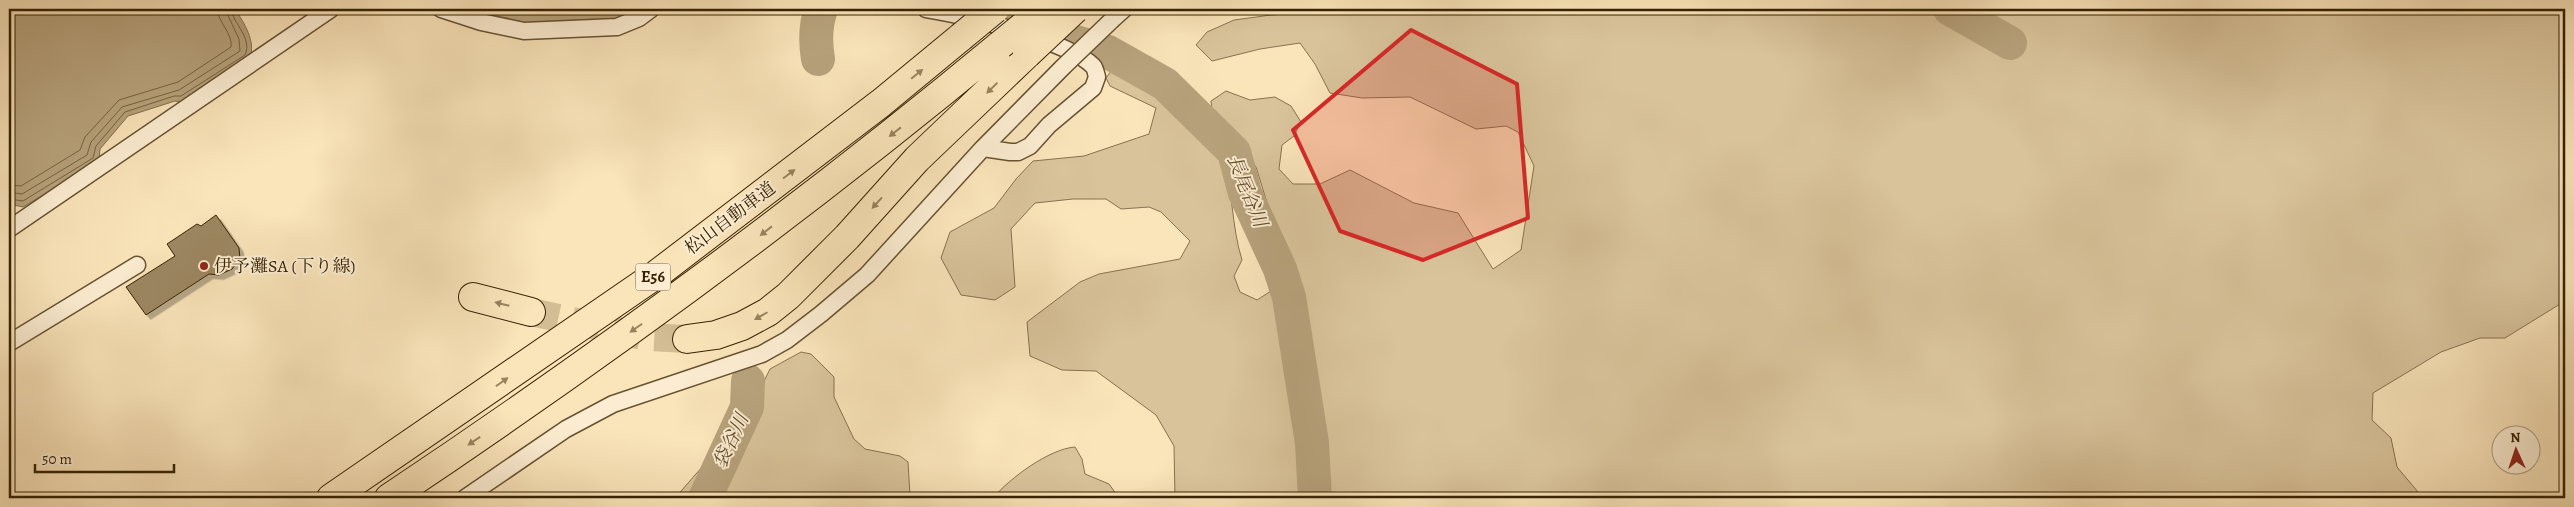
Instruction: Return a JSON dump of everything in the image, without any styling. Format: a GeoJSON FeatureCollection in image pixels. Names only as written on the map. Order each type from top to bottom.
{"type":"FeatureCollection","features":[{"type":"Feature","properties":{"kind":"highway","name":"松山自動車道"},"geometry":{"type":"LineString","coordinates":[[331,498],[657,274],[881,103],[967,21],[995,9]]}},
{"type":"Feature","properties":{"kind":"highway","name":"松山自動車道"},"geometry":{"type":"LineString","coordinates":[[389,498],[496,426],[692,288],[904,125],[1044,9]]}},
{"type":"Feature","properties":{"kind":"highway"},"geometry":{"type":"LineString","coordinates":[[687,339],[716,335],[742,326],[768,312],[788,296],[847,237],[918,159],[1075,9]]}},
{"type":"Feature","properties":{"kind":"highway"},"geometry":{"type":"LineString","coordinates":[[473,297],[531,312]]}},
{"type":"Feature","properties":{"kind":"highway"},"geometry":{"type":"LineString","coordinates":[[312,498],[407,438],[478,398]]}},
{"type":"Feature","properties":{"kind":"street"},"geometry":{"type":"LineString","coordinates":[[9,229],[331,9]]}},
{"type":"Feature","properties":{"kind":"street"},"geometry":{"type":"LineString","coordinates":[[441,9],[481,22],[524,31],[617,27],[639,18],[651,9]]}},
{"type":"Feature","properties":{"kind":"street"},"geometry":{"type":"LineString","coordinates":[[926,9],[1066,48],[1094,67],[1098,76],[1093,88],[1049,125],[1030,146],[1018,152],[983,148]]}},
{"type":"Feature","properties":{"kind":"street"},"geometry":{"type":"LineString","coordinates":[[465,498],[566,429],[613,404],[762,354],[787,340],[867,275],[983,148],[1063,67],[1119,14]]}},
{"type":"Feature","properties":{"kind":"street"},"geometry":{"type":"LineString","coordinates":[[9,343],[137,265]]}},
{"type":"Feature","properties":{"kind":"highlighted area"},"geometry":{"type":"Polygon","coordinates":[[[1411,30],[1517,84],[1528,218],[1423,260],[1340,231],[1293,130],[1411,30]]]}},
{"type":"Feature","properties":{"kind":"shaded area"},"geometry":{"type":"Polygon","coordinates":[[[1376,9],[2565,9],[2565,301],[2505,338],[2480,338],[2441,352],[2373,393],[2372,420],[2391,438],[2397,467],[2423,498],[1175,498],[1174,446],[1156,415],[1096,371],[1062,370],[1030,356],[1027,322],[1080,282],[1099,274],[1180,259],[1190,241],[1161,212],[1149,207],[1121,209],[1106,199],[1073,199],[1035,203],[1011,229],[1015,287],[995,300],[961,295],[941,258],[950,232],[994,208],[1016,179],[1033,161],[1084,156],[1149,134],[1156,108],[1110,86],[1106,78],[1116,64],[1136,71],[1157,86],[1209,134],[1222,151],[1226,165],[1238,247],[1242,260],[1234,276],[1240,292],[1257,300],[1271,291],[1269,267],[1277,235],[1256,167],[1238,143],[1213,121],[1211,101],[1226,91],[1250,100],[1275,97],[1291,106],[1301,122],[1294,136],[1282,145],[1279,169],[1293,184],[1320,184],[1350,170],[1414,203],[1458,213],[1493,269],[1521,250],[1534,166],[1518,132],[1506,126],[1476,129],[1410,97],[1362,98],[1330,93],[1315,64],[1300,43],[1260,49],[1212,61],[1196,45],[1207,32],[1234,20],[1271,15],[1376,9]]]}},
{"type":"Feature","properties":{"kind":"shaded area"},"geometry":{"type":"Polygon","coordinates":[[[801,352],[811,354],[834,377],[834,397],[854,439],[865,449],[900,456],[908,462],[909,498],[675,498],[723,443],[757,416],[765,379],[770,369],[801,352]]]}},
{"type":"Feature","properties":{"kind":"shaded area"},"geometry":{"type":"Polygon","coordinates":[[[1075,447],[1082,459],[1085,474],[1109,484],[1119,498],[993,498],[1009,482],[1042,459],[1065,449],[1075,447]]]}},
{"type":"Feature","properties":{"kind":"water"},"geometry":{"type":"Polygon","coordinates":[[[9,9],[235,9],[248,32],[251,45],[250,58],[182,102],[175,101],[128,116],[100,149],[99,161],[23,207],[9,204],[9,9]]]}},
{"type":"Feature","properties":{"kind":"building","name":"伊予灘SA (下り線)"},"geometry":{"type":"Polygon","coordinates":[[[216,215],[239,248],[240,259],[232,269],[219,275],[209,274],[146,315],[126,287],[175,256],[167,244],[197,224],[201,226],[216,215]]]}},
{"type":"Feature","properties":{"kind":"waterway","name":"長尾谷川"},"geometry":{"type":"LineString","coordinates":[[485,9],[513,14],[616,11],[622,9]]}},
{"type":"Feature","properties":{"kind":"waterway","name":"袋谷川"},"geometry":{"type":"LineString","coordinates":[[818,59],[816,34],[821,9]]}},
{"type":"Feature","properties":{"kind":"waterway","name":"長尾谷川"},"geometry":{"type":"LineString","coordinates":[[970,9],[1108,52],[1165,84],[1234,152],[1245,193],[1280,269],[1289,297],[1312,443],[1315,498]]}},
{"type":"Feature","properties":{"kind":"waterway"},"geometry":{"type":"LineString","coordinates":[[1950,9],[2010,43]]}},
{"type":"Feature","properties":{"kind":"waterway","name":"袋谷川"},"geometry":{"type":"LineString","coordinates":[[705,498],[747,407],[748,381]]}},
{"type":"Feature","properties":{"kind":"tunnel"},"geometry":{"type":"LineString","coordinates":[[531,312],[647,337],[687,339]]}},
{"type":"Feature","properties":{"kind":"place","name":"伊予灘SA (下り線)"},"geometry":{"type":"Point","coordinates":[204,266]}}]}
